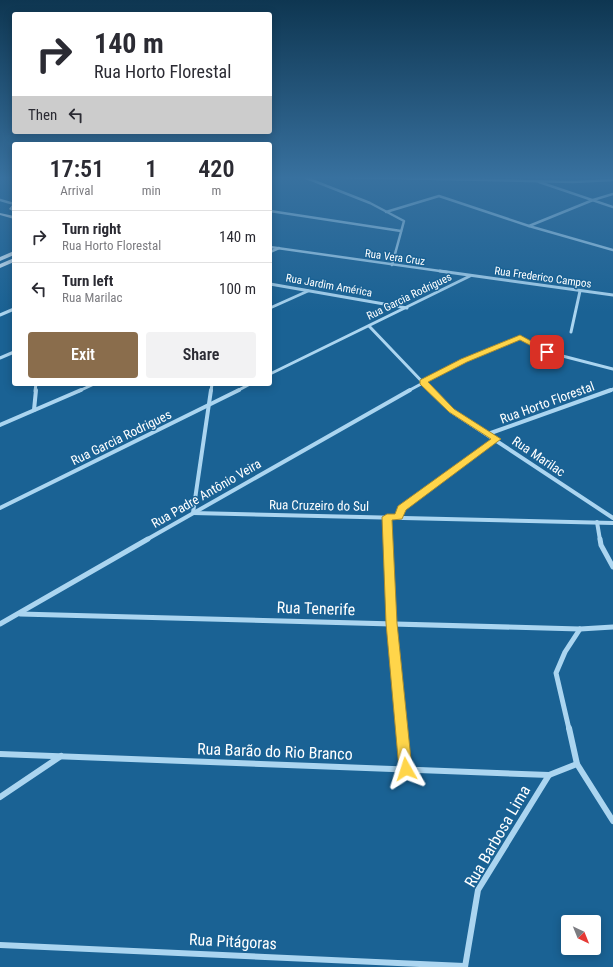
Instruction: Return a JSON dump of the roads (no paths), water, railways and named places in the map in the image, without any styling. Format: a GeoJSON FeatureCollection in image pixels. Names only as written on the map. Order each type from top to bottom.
{"type":"FeatureCollection","features":[{"type":"Feature","properties":{"kind":"street"},"geometry":{"type":"LineString","coordinates":[[343,222],[401,231]]}},
{"type":"Feature","properties":{"kind":"street"},"geometry":{"type":"LineString","coordinates":[[392,265],[404,222]]}},
{"type":"Feature","properties":{"kind":"street"},"geometry":{"type":"LineString","coordinates":[[518,222],[613,250]]}},
{"type":"Feature","properties":{"kind":"street"},"geometry":{"type":"LineString","coordinates":[[529,226],[539,222]]}},
{"type":"Feature","properties":{"kind":"street","name":"Rua Vera Cruz"},"geometry":{"type":"LineString","coordinates":[[272,247],[470,276]]}},
{"type":"Feature","properties":{"kind":"street"},"geometry":{"type":"LineString","coordinates":[[272,251],[279,248]]}},
{"type":"Feature","properties":{"kind":"street"},"geometry":{"type":"LineString","coordinates":[[0,258],[12,254]]}},
{"type":"Feature","properties":{"kind":"street"},"geometry":{"type":"LineString","coordinates":[[0,266],[12,261]]}},
{"type":"Feature","properties":{"kind":"street","name":"Rua Frederico Campos"},"geometry":{"type":"LineString","coordinates":[[470,276],[613,295]]}},
{"type":"Feature","properties":{"kind":"street","name":"Rua Garcia Rodrigues"},"geometry":{"type":"LineString","coordinates":[[272,373],[408,308],[470,276]]}},
{"type":"Feature","properties":{"kind":"street","name":"Rua Jardim América"},"geometry":{"type":"LineString","coordinates":[[272,284],[408,308]]}},
{"type":"Feature","properties":{"kind":"street"},"geometry":{"type":"LineString","coordinates":[[272,307],[309,290]]}},
{"type":"Feature","properties":{"kind":"street"},"geometry":{"type":"LineString","coordinates":[[571,332],[580,291]]}},
{"type":"Feature","properties":{"kind":"street"},"geometry":{"type":"LineString","coordinates":[[0,315],[12,310]]}},
{"type":"Feature","properties":{"kind":"street","name":"Rua Marilac"},"geometry":{"type":"LineString","coordinates":[[369,326],[451,411],[496,439],[613,518]]}},
{"type":"Feature","properties":{"kind":"street","name":"Rua Padre Antônio Veira"},"geometry":{"type":"LineString","coordinates":[[0,624],[423,382],[464,361],[520,337],[547,352],[613,369]]}},
{"type":"Feature","properties":{"kind":"street"},"geometry":{"type":"LineString","coordinates":[[0,358],[12,353]]}},
{"type":"Feature","properties":{"kind":"street"},"geometry":{"type":"LineString","coordinates":[[34,410],[36,386]]}},
{"type":"Feature","properties":{"kind":"street"},"geometry":{"type":"LineString","coordinates":[[0,425],[89,386]]}},
{"type":"Feature","properties":{"kind":"street"},"geometry":{"type":"LineString","coordinates":[[193,513],[212,386]]}},
{"type":"Feature","properties":{"kind":"street","name":"Rua Garcia Rodrigues"},"geometry":{"type":"LineString","coordinates":[[0,508],[246,386]]}},
{"type":"Feature","properties":{"kind":"street","name":"Rua Horto Florestal"},"geometry":{"type":"LineString","coordinates":[[488,434],[613,389]]}},
{"type":"Feature","properties":{"kind":"street","name":"Rua Horto Florestal"},"geometry":{"type":"LineString","coordinates":[[398,517],[402,508],[496,439]]}},
{"type":"Feature","properties":{"kind":"street","name":"Rua Cruzeiro do Sul"},"geometry":{"type":"LineString","coordinates":[[193,513],[613,523]]}},
{"type":"Feature","properties":{"kind":"street"},"geometry":{"type":"LineString","coordinates":[[387,517],[392,623],[406,769]]}},
{"type":"Feature","properties":{"kind":"street"},"geometry":{"type":"LineString","coordinates":[[597,522],[601,545],[613,567]]}},
{"type":"Feature","properties":{"kind":"street","name":"Rua Tenerife"},"geometry":{"type":"LineString","coordinates":[[18,614],[580,629],[613,627]]}},
{"type":"Feature","properties":{"kind":"street"},"geometry":{"type":"LineString","coordinates":[[580,629],[565,652],[556,673],[577,764],[613,821]]}},
{"type":"Feature","properties":{"kind":"street","name":"Rua Barão do Rio Branco"},"geometry":{"type":"LineString","coordinates":[[0,754],[549,775]]}},
{"type":"Feature","properties":{"kind":"street"},"geometry":{"type":"LineString","coordinates":[[0,797],[62,756]]}},
{"type":"Feature","properties":{"kind":"street"},"geometry":{"type":"LineString","coordinates":[[549,775],[577,764]]}},
{"type":"Feature","properties":{"kind":"street","name":"Rua Barbosa Lima"},"geometry":{"type":"LineString","coordinates":[[464,966],[478,890],[549,775]]}},
{"type":"Feature","properties":{"kind":"street","name":"Rua Pitágoras"},"geometry":{"type":"LineString","coordinates":[[0,945],[464,966]]}}]}
